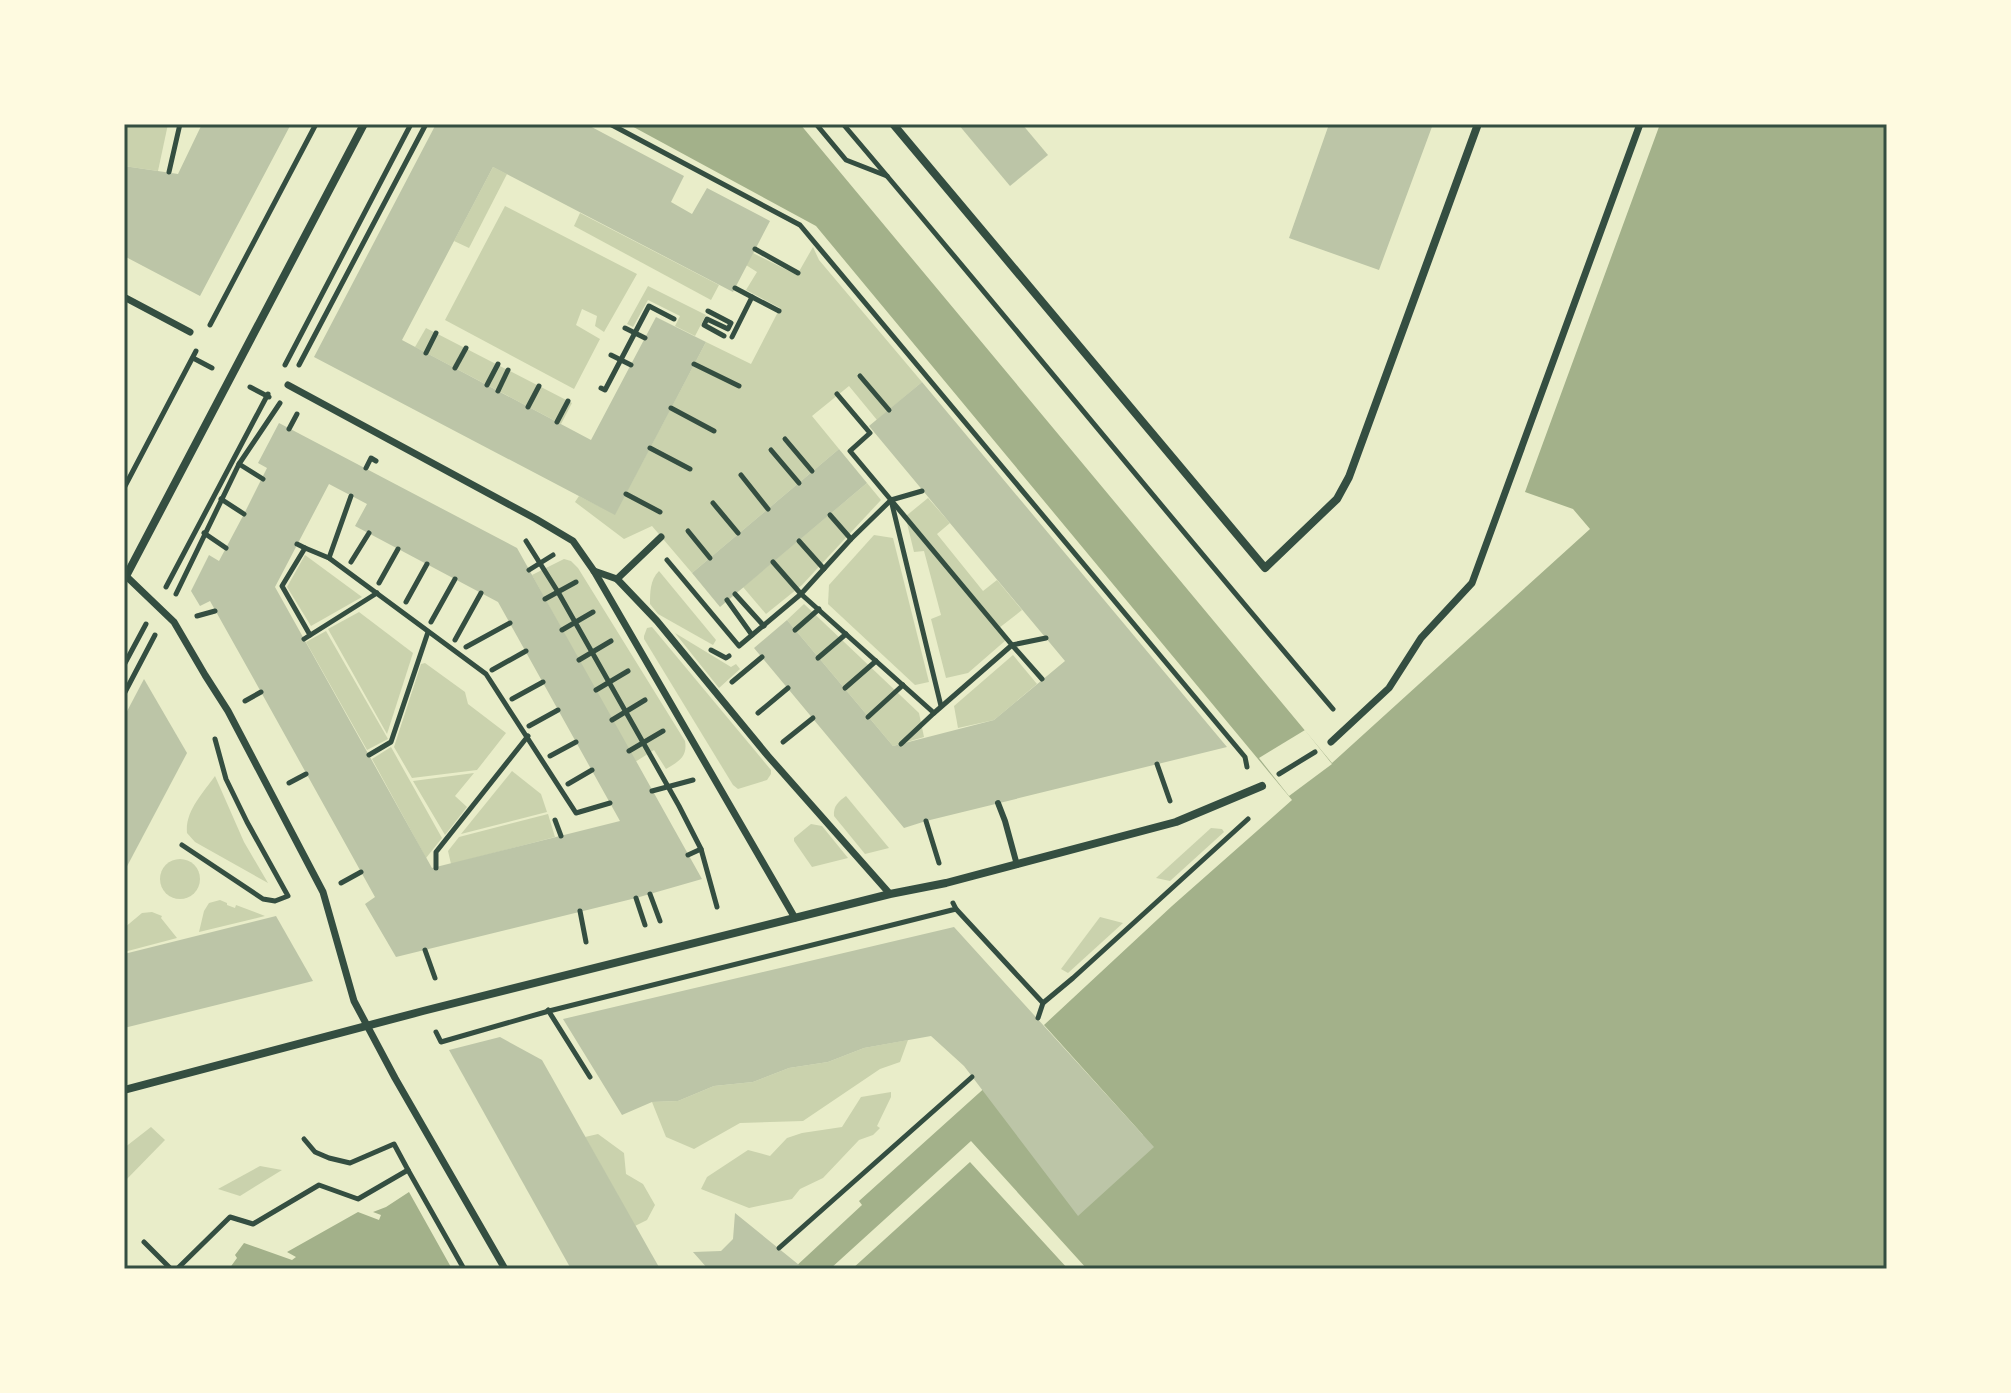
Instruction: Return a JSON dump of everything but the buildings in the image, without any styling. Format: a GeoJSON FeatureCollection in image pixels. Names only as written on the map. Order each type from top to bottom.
{"type":"FeatureCollection","features":[{"type":"Feature","properties":{"kind":"street"},"geometry":{"type":"LineString","coordinates":[[364,124],[125,576],[174,622],[228,711],[323,892],[354,1001],[505,1269]]}},
{"type":"Feature","properties":{"kind":"street"},"geometry":{"type":"LineString","coordinates":[[893,124],[1265,568],[1337,499],[1349,477],[1478,124]]}},
{"type":"Feature","properties":{"kind":"street"},"geometry":{"type":"LineString","coordinates":[[1331,742],[1389,688],[1421,638],[1472,583],[1640,124]]}},
{"type":"Feature","properties":{"kind":"street"},"geometry":{"type":"LineString","coordinates":[[124,297],[190,332]]}},
{"type":"Feature","properties":{"kind":"street"},"geometry":{"type":"LineString","coordinates":[[288,385],[573,541],[594,571],[795,918]]}},
{"type":"Feature","properties":{"kind":"street"},"geometry":{"type":"LineString","coordinates":[[617,579],[661,537]]}},
{"type":"Feature","properties":{"kind":"street"},"geometry":{"type":"LineString","coordinates":[[594,571],[617,579],[657,621],[742,726],[890,894]]}},
{"type":"Feature","properties":{"kind":"street"},"geometry":{"type":"LineString","coordinates":[[124,1090],[423,1011],[1017,865],[1176,822],[1262,786]]}},
{"type":"Feature","properties":{"kind":"lane"},"geometry":{"type":"LineString","coordinates":[[998,803],[1017,865]]}},
{"type":"Feature","properties":{"kind":"path"},"geometry":{"type":"LineString","coordinates":[[169,172],[180,124]]}},
{"type":"Feature","properties":{"kind":"path"},"geometry":{"type":"LineString","coordinates":[[210,326],[316,124]]}},
{"type":"Feature","properties":{"kind":"path"},"geometry":{"type":"LineString","coordinates":[[124,694],[239,464],[280,402],[426,124]]}},
{"type":"Feature","properties":{"kind":"path"},"geometry":{"type":"LineString","coordinates":[[610,124],[800,225],[1245,757],[1253,814],[1043,1003],[1038,1018]]}},
{"type":"Feature","properties":{"kind":"path"},"geometry":{"type":"LineString","coordinates":[[816,124],[846,160],[888,177]]}},
{"type":"Feature","properties":{"kind":"path"},"geometry":{"type":"LineString","coordinates":[[843,124],[1348,726]]}},
{"type":"Feature","properties":{"kind":"path"},"geometry":{"type":"LineString","coordinates":[[755,249],[798,273]]}},
{"type":"Feature","properties":{"kind":"path"},"geometry":{"type":"LineString","coordinates":[[735,288],[779,311]]}},
{"type":"Feature","properties":{"kind":"path"},"geometry":{"type":"LineString","coordinates":[[708,311],[731,323],[728,329],[707,319],[704,325],[728,336],[752,297]]}},
{"type":"Feature","properties":{"kind":"path"},"geometry":{"type":"LineString","coordinates":[[601,388],[605,390],[649,306],[674,319]]}},
{"type":"Feature","properties":{"kind":"path"},"geometry":{"type":"LineString","coordinates":[[625,328],[645,338]]}},
{"type":"Feature","properties":{"kind":"path"},"geometry":{"type":"LineString","coordinates":[[426,353],[436,333]]}},
{"type":"Feature","properties":{"kind":"path"},"geometry":{"type":"LineString","coordinates":[[455,368],[466,348]]}},
{"type":"Feature","properties":{"kind":"path"},"geometry":{"type":"LineString","coordinates":[[124,488],[198,349]]}},
{"type":"Feature","properties":{"kind":"path"},"geometry":{"type":"LineString","coordinates":[[611,355],[631,365]]}},
{"type":"Feature","properties":{"kind":"path"},"geometry":{"type":"LineString","coordinates":[[487,385],[498,364]]}},
{"type":"Feature","properties":{"kind":"path"},"geometry":{"type":"LineString","coordinates":[[694,364],[739,386]]}},
{"type":"Feature","properties":{"kind":"path"},"geometry":{"type":"LineString","coordinates":[[498,391],[508,370]]}},
{"type":"Feature","properties":{"kind":"path"},"geometry":{"type":"LineString","coordinates":[[860,376],[889,410]]}},
{"type":"Feature","properties":{"kind":"path"},"geometry":{"type":"LineString","coordinates":[[528,407],[539,386]]}},
{"type":"Feature","properties":{"kind":"path"},"geometry":{"type":"LineString","coordinates":[[837,394],[870,433],[850,451],[1042,679]]}},
{"type":"Feature","properties":{"kind":"path"},"geometry":{"type":"LineString","coordinates":[[557,422],[568,401]]}},
{"type":"Feature","properties":{"kind":"path"},"geometry":{"type":"LineString","coordinates":[[671,408],[714,431]]}},
{"type":"Feature","properties":{"kind":"path"},"geometry":{"type":"LineString","coordinates":[[785,439],[812,471]]}},
{"type":"Feature","properties":{"kind":"path"},"geometry":{"type":"LineString","coordinates":[[650,448],[690,469]]}},
{"type":"Feature","properties":{"kind":"path"},"geometry":{"type":"LineString","coordinates":[[771,450],[799,483]]}},
{"type":"Feature","properties":{"kind":"path"},"geometry":{"type":"LineString","coordinates":[[239,464],[263,479]]}},
{"type":"Feature","properties":{"kind":"path"},"geometry":{"type":"LineString","coordinates":[[741,475],[768,509]]}},
{"type":"Feature","properties":{"kind":"path"},"geometry":{"type":"LineString","coordinates":[[654,543],[739,646],[801,594],[891,500],[922,491]]}},
{"type":"Feature","properties":{"kind":"path"},"geometry":{"type":"LineString","coordinates":[[626,494],[660,512]]}},
{"type":"Feature","properties":{"kind":"path"},"geometry":{"type":"LineString","coordinates":[[329,558],[351,496]]}},
{"type":"Feature","properties":{"kind":"path"},"geometry":{"type":"LineString","coordinates":[[221,499],[244,514]]}},
{"type":"Feature","properties":{"kind":"path"},"geometry":{"type":"LineString","coordinates":[[891,500],[941,706]]}},
{"type":"Feature","properties":{"kind":"path"},"geometry":{"type":"LineString","coordinates":[[713,503],[738,533]]}},
{"type":"Feature","properties":{"kind":"path"},"geometry":{"type":"LineString","coordinates":[[830,515],[851,539]]}},
{"type":"Feature","properties":{"kind":"path"},"geometry":{"type":"LineString","coordinates":[[688,531],[710,558]]}},
{"type":"Feature","properties":{"kind":"path"},"geometry":{"type":"LineString","coordinates":[[204,533],[226,548]]}},
{"type":"Feature","properties":{"kind":"path"},"geometry":{"type":"LineString","coordinates":[[351,562],[369,533]]}},
{"type":"Feature","properties":{"kind":"path"},"geometry":{"type":"LineString","coordinates":[[525,540],[626,711],[701,849],[717,907]]}},
{"type":"Feature","properties":{"kind":"path"},"geometry":{"type":"LineString","coordinates":[[799,541],[824,569]]}},
{"type":"Feature","properties":{"kind":"path"},"geometry":{"type":"LineString","coordinates":[[297,544],[329,558],[486,674],[576,813],[610,803]]}},
{"type":"Feature","properties":{"kind":"path"},"geometry":{"type":"LineString","coordinates":[[305,548],[282,586],[310,635]]}},
{"type":"Feature","properties":{"kind":"path"},"geometry":{"type":"LineString","coordinates":[[379,583],[398,549]]}},
{"type":"Feature","properties":{"kind":"path"},"geometry":{"type":"LineString","coordinates":[[773,562],[801,594],[934,713]]}},
{"type":"Feature","properties":{"kind":"path"},"geometry":{"type":"LineString","coordinates":[[406,602],[427,564]]}},
{"type":"Feature","properties":{"kind":"path"},"geometry":{"type":"LineString","coordinates":[[545,599],[594,571]]}},
{"type":"Feature","properties":{"kind":"path"},"geometry":{"type":"LineString","coordinates":[[431,622],[455,579]]}},
{"type":"Feature","properties":{"kind":"path"},"geometry":{"type":"LineString","coordinates":[[304,639],[377,593]]}},
{"type":"Feature","properties":{"kind":"path"},"geometry":{"type":"LineString","coordinates":[[455,640],[481,593]]}},
{"type":"Feature","properties":{"kind":"path"},"geometry":{"type":"LineString","coordinates":[[735,594],[764,626]]}},
{"type":"Feature","properties":{"kind":"path"},"geometry":{"type":"LineString","coordinates":[[727,600],[752,635]]}},
{"type":"Feature","properties":{"kind":"path"},"geometry":{"type":"LineString","coordinates":[[562,630],[611,601]]}},
{"type":"Feature","properties":{"kind":"path"},"geometry":{"type":"LineString","coordinates":[[795,630],[819,609]]}},
{"type":"Feature","properties":{"kind":"path"},"geometry":{"type":"LineString","coordinates":[[466,647],[510,623]]}},
{"type":"Feature","properties":{"kind":"path"},"geometry":{"type":"LineString","coordinates":[[579,660],[629,631]]}},
{"type":"Feature","properties":{"kind":"path"},"geometry":{"type":"LineString","coordinates":[[369,755],[391,742],[428,632]]}},
{"type":"Feature","properties":{"kind":"path"},"geometry":{"type":"LineString","coordinates":[[818,658],[846,634]]}},
{"type":"Feature","properties":{"kind":"path"},"geometry":{"type":"LineString","coordinates":[[901,744],[1012,645],[1046,638]]}},
{"type":"Feature","properties":{"kind":"path"},"geometry":{"type":"LineString","coordinates":[[492,670],[526,651]]}},
{"type":"Feature","properties":{"kind":"path"},"geometry":{"type":"LineString","coordinates":[[721,691],[762,657]]}},
{"type":"Feature","properties":{"kind":"path"},"geometry":{"type":"LineString","coordinates":[[596,690],[646,661]]}},
{"type":"Feature","properties":{"kind":"path"},"geometry":{"type":"LineString","coordinates":[[845,688],[876,661]]}},
{"type":"Feature","properties":{"kind":"path"},"geometry":{"type":"LineString","coordinates":[[512,699],[543,682]]}},
{"type":"Feature","properties":{"kind":"path"},"geometry":{"type":"LineString","coordinates":[[868,717],[903,685]]}},
{"type":"Feature","properties":{"kind":"path"},"geometry":{"type":"LineString","coordinates":[[742,726],[788,688]]}},
{"type":"Feature","properties":{"kind":"path"},"geometry":{"type":"LineString","coordinates":[[612,720],[663,690]]}},
{"type":"Feature","properties":{"kind":"path"},"geometry":{"type":"LineString","coordinates":[[529,726],[558,710]]}},
{"type":"Feature","properties":{"kind":"path"},"geometry":{"type":"LineString","coordinates":[[768,756],[813,718]]}},
{"type":"Feature","properties":{"kind":"path"},"geometry":{"type":"LineString","coordinates":[[629,751],[681,720]]}},
{"type":"Feature","properties":{"kind":"path"},"geometry":{"type":"LineString","coordinates":[[182,845],[263,899],[275,901],[288,896],[226,779],[214,734]]}},
{"type":"Feature","properties":{"kind":"path"},"geometry":{"type":"LineString","coordinates":[[436,868],[436,852],[528,736]]}},
{"type":"Feature","properties":{"kind":"path"},"geometry":{"type":"LineString","coordinates":[[550,756],[576,742]]}},
{"type":"Feature","properties":{"kind":"path"},"geometry":{"type":"LineString","coordinates":[[1262,786],[1331,742]]}},
{"type":"Feature","properties":{"kind":"path"},"geometry":{"type":"LineString","coordinates":[[1157,764],[1176,822]]}},
{"type":"Feature","properties":{"kind":"path"},"geometry":{"type":"LineString","coordinates":[[568,784],[592,770]]}},
{"type":"Feature","properties":{"kind":"path"},"geometry":{"type":"LineString","coordinates":[[652,791],[713,775]]}},
{"type":"Feature","properties":{"kind":"path"},"geometry":{"type":"LineString","coordinates":[[555,820],[561,836]]}},
{"type":"Feature","properties":{"kind":"path"},"geometry":{"type":"LineString","coordinates":[[926,821],[956,909],[1043,1003]]}},
{"type":"Feature","properties":{"kind":"path"},"geometry":{"type":"LineString","coordinates":[[688,855],[701,849]]}},
{"type":"Feature","properties":{"kind":"path"},"geometry":{"type":"LineString","coordinates":[[650,894],[660,921]]}},
{"type":"Feature","properties":{"kind":"path"},"geometry":{"type":"LineString","coordinates":[[636,898],[645,925]]}},
{"type":"Feature","properties":{"kind":"path"},"geometry":{"type":"LineString","coordinates":[[423,1011],[441,1042],[549,1011],[956,909]]}},
{"type":"Feature","properties":{"kind":"path"},"geometry":{"type":"LineString","coordinates":[[580,911],[586,942]]}},
{"type":"Feature","properties":{"kind":"path"},"geometry":{"type":"LineString","coordinates":[[425,950],[435,978]]}},
{"type":"Feature","properties":{"kind":"path"},"geometry":{"type":"LineString","coordinates":[[556,1021],[590,1077]]}},
{"type":"Feature","properties":{"kind":"path"},"geometry":{"type":"LineString","coordinates":[[779,1248],[972,1077]]}},
{"type":"Feature","properties":{"kind":"path"},"geometry":{"type":"LineString","coordinates":[[304,1139],[315,1152],[350,1163],[394,1144],[464,1269]]}},
{"type":"Feature","properties":{"kind":"path"},"geometry":{"type":"LineString","coordinates":[[177,1269],[230,1217],[253,1224],[319,1185],[358,1199],[408,1170]]}},
{"type":"Feature","properties":{"kind":"path"},"geometry":{"type":"LineString","coordinates":[[144,1242],[171,1269]]}},
{"type":"Feature","properties":{"kind":"shaded area"},"geometry":{"type":"Polygon","coordinates":[[[124,124],[168,124],[158,171],[124,166],[124,124]]]}},
{"type":"Feature","properties":{"kind":"shaded area"},"geometry":{"type":"Polygon","coordinates":[[[628,124],[800,124],[1332,763],[1590,529],[1573,509],[1525,492],[1660,124],[1887,124],[1887,1269],[793,1269],[862,1205],[859,1201],[989,1084],[1143,1135],[1044,1025],[1292,800],[816,226],[628,124]]]}},
{"type":"Feature","properties":{"kind":"shaded area"},"geometry":{"type":"Polygon","coordinates":[[[493,167],[507,174],[469,248],[454,241],[493,167]]]}},
{"type":"Feature","properties":{"kind":"shaded area"},"geometry":{"type":"Polygon","coordinates":[[[505,206],[637,274],[604,332],[595,326],[597,316],[582,309],[576,325],[600,339],[574,389],[445,320],[505,206]]]}},
{"type":"Feature","properties":{"kind":"shaded area"},"geometry":{"type":"Polygon","coordinates":[[[580,213],[719,285],[711,300],[574,226],[580,213]]]}},
{"type":"Feature","properties":{"kind":"shaded area"},"geometry":{"type":"Polygon","coordinates":[[[813,247],[819,260],[922,382],[877,420],[849,386],[812,416],[839,449],[692,573],[652,526],[624,539],[575,502],[579,496],[615,514],[706,342],[751,364],[780,308],[746,290],[757,272],[746,265],[753,253],[797,275],[813,247]]]}},
{"type":"Feature","properties":{"kind":"shaded area"},"geometry":{"type":"Polygon","coordinates":[[[648,286],[706,315],[695,336],[675,326],[680,316],[648,300],[633,327],[627,324],[648,286]]]}},
{"type":"Feature","properties":{"kind":"shaded area"},"geometry":{"type":"Polygon","coordinates":[[[426,328],[572,403],[561,424],[415,347],[426,328]]]}},
{"type":"Feature","properties":{"kind":"shaded area"},"geometry":{"type":"Polygon","coordinates":[[[867,483],[881,500],[802,585],[766,614],[743,587],[867,483]]]}},
{"type":"Feature","properties":{"kind":"shaded area"},"geometry":{"type":"Polygon","coordinates":[[[928,498],[950,523],[937,534],[983,591],[997,580],[1022,610],[999,628],[906,516],[928,498]]]}},
{"type":"Feature","properties":{"kind":"shaded area"},"geometry":{"type":"Polygon","coordinates":[[[906,519],[1006,640],[968,673],[946,678],[931,619],[941,615],[924,551],[914,552],[906,519]]]}},
{"type":"Feature","properties":{"kind":"shaded area"},"geometry":{"type":"Polygon","coordinates":[[[874,535],[893,538],[929,682],[915,685],[828,604],[829,585],[874,535]]]}},
{"type":"Feature","properties":{"kind":"shaded area"},"geometry":{"type":"Polygon","coordinates":[[[305,555],[362,597],[311,626],[287,587],[305,555]]]}},
{"type":"Feature","properties":{"kind":"shaded area"},"geometry":{"type":"Polygon","coordinates":[[[564,559],[578,568],[685,741],[683,755],[666,769],[654,750],[635,762],[532,575],[564,559]]]}},
{"type":"Feature","properties":{"kind":"shaded area"},"geometry":{"type":"Polygon","coordinates":[[[659,571],[716,640],[713,645],[658,614],[650,604],[652,582],[659,571]]]}},
{"type":"Feature","properties":{"kind":"shaded area"},"geometry":{"type":"Polygon","coordinates":[[[804,604],[919,713],[924,737],[893,746],[787,620],[804,604]]]}},
{"type":"Feature","properties":{"kind":"shaded area"},"geometry":{"type":"Polygon","coordinates":[[[359,612],[413,653],[387,734],[328,629],[359,612]]]}},
{"type":"Feature","properties":{"kind":"shaded area"},"geometry":{"type":"Polygon","coordinates":[[[652,627],[771,770],[767,780],[738,789],[733,785],[644,639],[647,628],[652,627]]]}},
{"type":"Feature","properties":{"kind":"shaded area"},"geometry":{"type":"Polygon","coordinates":[[[326,631],[388,739],[367,750],[306,642],[326,631]]]}},
{"type":"Feature","properties":{"kind":"shaded area"},"geometry":{"type":"Polygon","coordinates":[[[675,633],[731,667],[736,664],[740,669],[719,688],[675,633]]]}},
{"type":"Feature","properties":{"kind":"shaded area"},"geometry":{"type":"Polygon","coordinates":[[[1013,655],[1037,684],[994,720],[958,728],[954,706],[1013,655]]]}},
{"type":"Feature","properties":{"kind":"shaded area"},"geometry":{"type":"Polygon","coordinates":[[[425,663],[465,692],[468,704],[506,733],[477,770],[412,778],[394,747],[421,664],[425,663]]]}},
{"type":"Feature","properties":{"kind":"shaded area"},"geometry":{"type":"Polygon","coordinates":[[[391,747],[442,838],[426,858],[372,759],[391,747]]]}},
{"type":"Feature","properties":{"kind":"shaded area"},"geometry":{"type":"Polygon","coordinates":[[[512,771],[541,794],[547,812],[461,834],[512,771]]]}},
{"type":"Feature","properties":{"kind":"shaded area"},"geometry":{"type":"Polygon","coordinates":[[[474,773],[455,796],[467,807],[445,835],[413,781],[474,773]]]}},
{"type":"Feature","properties":{"kind":"shaded area"},"geometry":{"type":"Polygon","coordinates":[[[215,776],[244,842],[268,883],[195,842],[187,833],[192,810],[215,776]]]}},
{"type":"Feature","properties":{"kind":"shaded area"},"geometry":{"type":"Polygon","coordinates":[[[846,796],[889,848],[865,854],[834,816],[839,802],[846,796]]]}},
{"type":"Feature","properties":{"kind":"shaded area"},"geometry":{"type":"Polygon","coordinates":[[[548,814],[555,837],[451,864],[448,851],[459,837],[548,814]]]}},
{"type":"Feature","properties":{"kind":"shaded area"},"geometry":{"type":"Polygon","coordinates":[[[811,824],[822,826],[848,858],[812,867],[794,841],[811,824]]]}},
{"type":"Feature","properties":{"kind":"shaded area"},"geometry":{"type":"Polygon","coordinates":[[[1211,828],[1224,832],[1170,881],[1156,878],[1211,828]]]}},
{"type":"Feature","properties":{"kind":"shaded area"},"geometry":{"type":"Polygon","coordinates":[[[180,859],[194,865],[200,879],[194,893],[180,899],[166,893],[160,879],[166,865],[180,859]]]}},
{"type":"Feature","properties":{"kind":"shaded area"},"geometry":{"type":"Polygon","coordinates":[[[220,900],[235,908],[236,905],[265,916],[199,932],[209,903],[220,900]]]}},
{"type":"Feature","properties":{"kind":"shaded area"},"geometry":{"type":"Polygon","coordinates":[[[152,912],[162,916],[177,938],[124,952],[124,928],[142,913],[152,912]]]}},
{"type":"Feature","properties":{"kind":"shaded area"},"geometry":{"type":"Polygon","coordinates":[[[1100,917],[1123,923],[1068,973],[1061,969],[1100,917]]]}},
{"type":"Feature","properties":{"kind":"shaded area"},"geometry":{"type":"Polygon","coordinates":[[[908,1040],[900,1062],[880,1069],[803,1121],[740,1123],[694,1149],[666,1137],[652,1102],[678,1101],[714,1086],[753,1082],[789,1068],[828,1062],[864,1048],[908,1040]]]}},
{"type":"Feature","properties":{"kind":"shaded area"},"geometry":{"type":"Polygon","coordinates":[[[891,1092],[877,1126],[880,1128],[873,1135],[859,1140],[823,1178],[800,1189],[792,1199],[749,1208],[701,1189],[707,1177],[748,1150],[770,1156],[787,1138],[842,1127],[861,1097],[891,1092]]]}},
{"type":"Feature","properties":{"kind":"shaded area"},"geometry":{"type":"Polygon","coordinates":[[[151,1127],[165,1140],[124,1182],[124,1148],[151,1127]]]}},
{"type":"Feature","properties":{"kind":"shaded area"},"geometry":{"type":"Polygon","coordinates":[[[598,1134],[624,1153],[626,1174],[643,1184],[655,1205],[647,1220],[635,1226],[585,1137],[598,1134]]]}},
{"type":"Feature","properties":{"kind":"shaded area"},"geometry":{"type":"Polygon","coordinates":[[[260,1166],[282,1170],[240,1196],[218,1189],[260,1166]]]}},
{"type":"Feature","properties":{"kind":"shaded area"},"geometry":{"type":"Polygon","coordinates":[[[409,1192],[452,1269],[229,1269],[244,1243],[292,1260],[296,1257],[287,1252],[358,1212],[379,1220],[381,1215],[373,1212],[409,1192]]]}},
{"type":"Feature","properties":{"kind":"pier"},"geometry":{"type":"Polygon","coordinates":[[[1305,730],[1332,764],[1289,796],[1259,758],[1305,730]]]}},
{"type":"Feature","properties":{"kind":"pier"},"geometry":{"type":"Polygon","coordinates":[[[971,1141],[1087,1269],[1068,1269],[970,1162],[852,1269],[830,1269],[971,1141]]]}}]}
